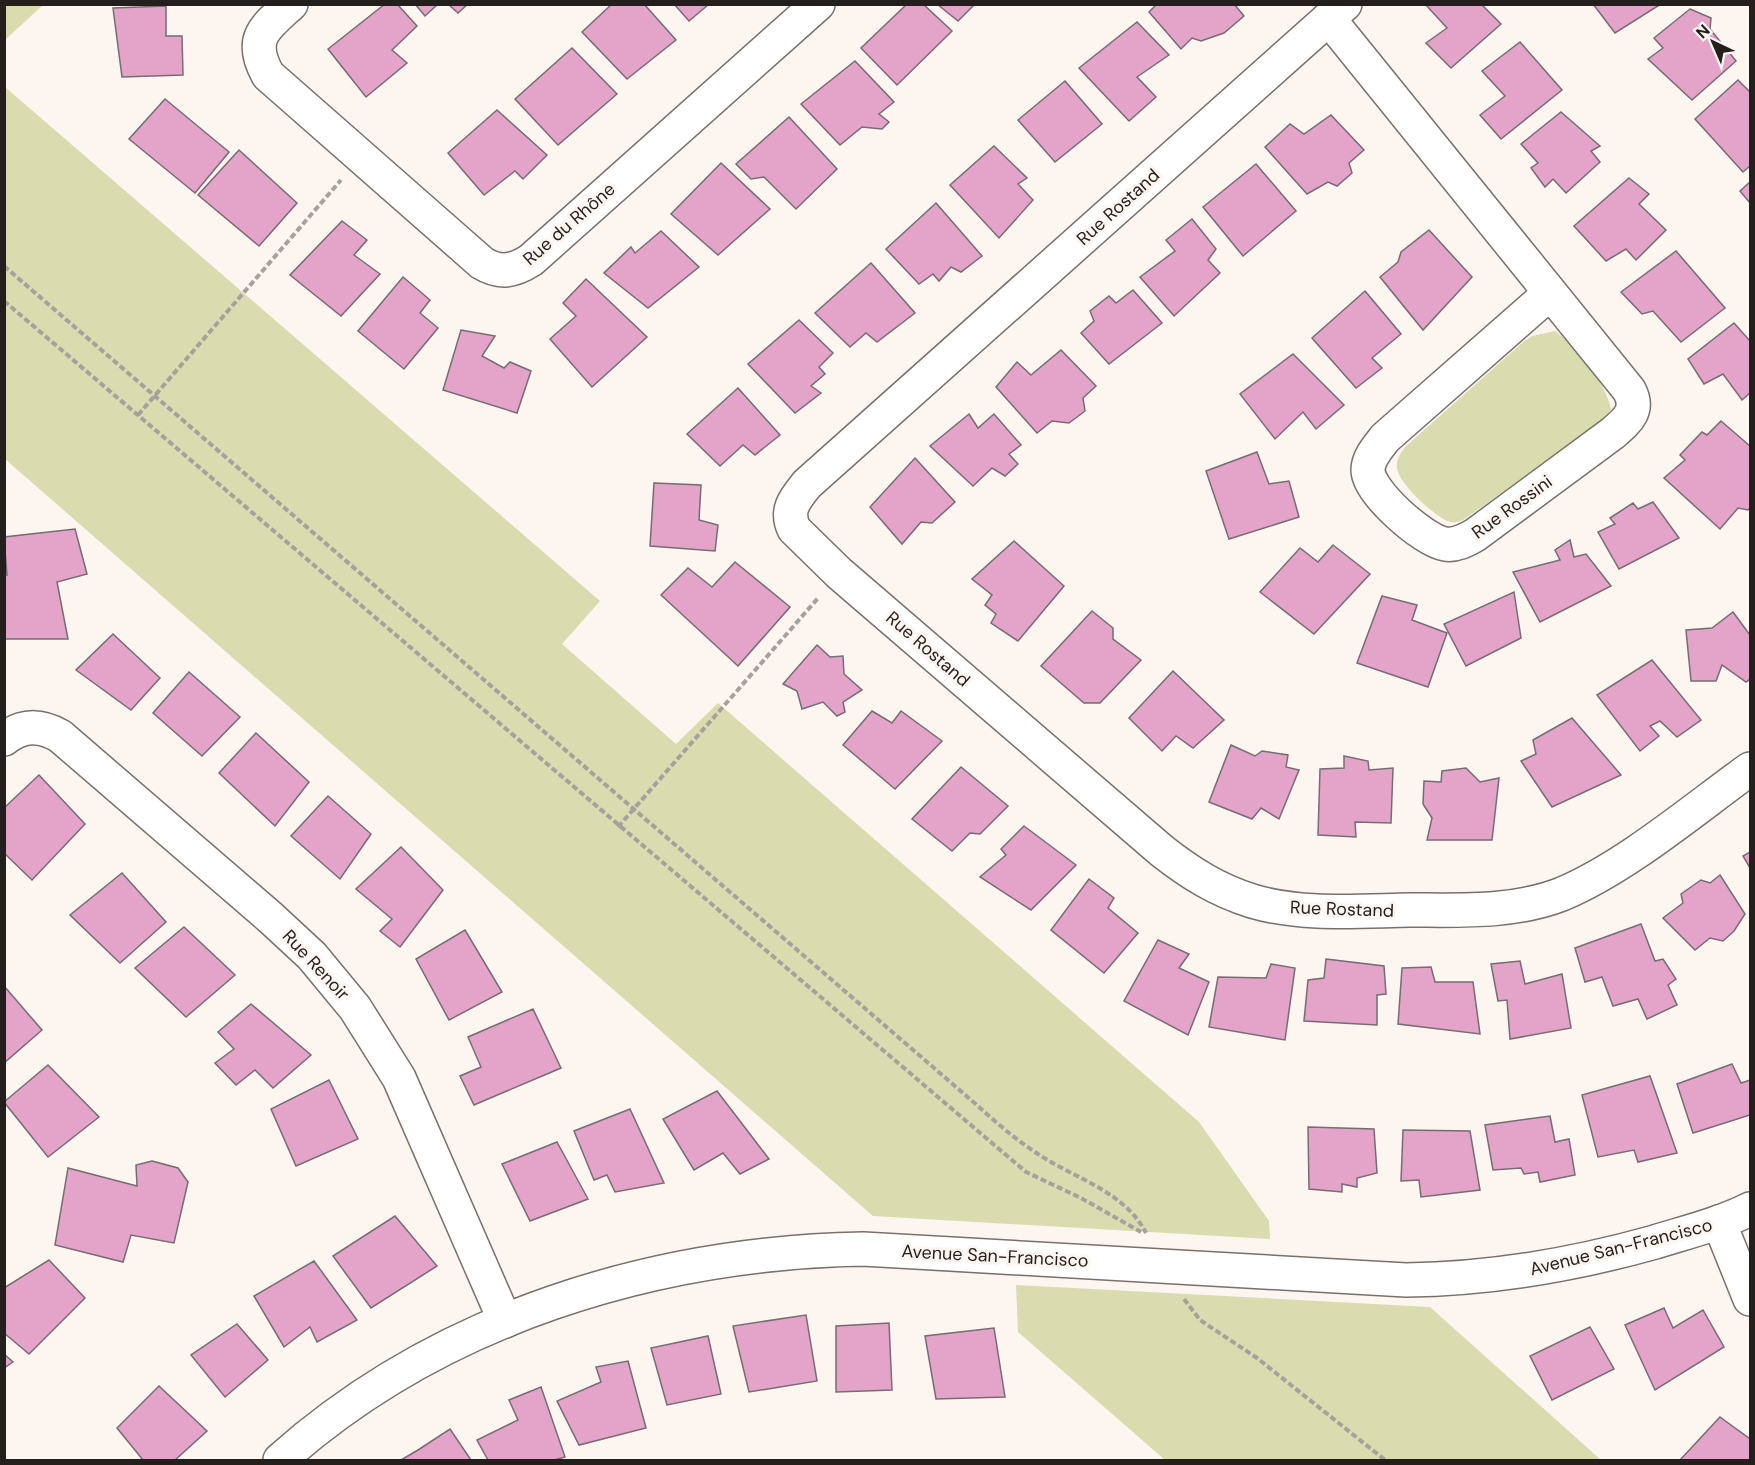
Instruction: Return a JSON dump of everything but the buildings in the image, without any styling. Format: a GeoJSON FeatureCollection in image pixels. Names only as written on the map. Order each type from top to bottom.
{"type":"FeatureCollection","features":[{"type":"Feature","properties":{"kind":"street","name":"Rue du Rhône"},"geometry":{"type":"LineString","coordinates":[[291,4],[264,31],[257,43],[258,54],[268,75],[482,263],[493,269],[507,271],[531,260],[818,4]]}},
{"type":"Feature","properties":{"kind":"street","name":"Rue Rossini"},"geometry":{"type":"LineString","coordinates":[[1337,12],[1550,293],[1629,390],[1634,400],[1634,410],[1627,421],[1613,434],[1475,535],[1459,543],[1446,545],[1432,540],[1379,496],[1370,484],[1368,468],[1374,452],[1385,438],[1550,293]]}},
{"type":"Feature","properties":{"kind":"street","name":"Rue Rostand"},"geometry":{"type":"LineString","coordinates":[[1337,12],[807,484],[790,508],[789,520],[794,529],[839,573],[1161,851],[1205,882],[1252,901],[1276,906],[1351,911],[1491,909],[1539,901],[1584,884],[1750,769]]}},
{"type":"Feature","properties":{"kind":"street","name":"Rue Renoir"},"geometry":{"type":"LineString","coordinates":[[4,739],[20,729],[33,727],[45,728],[60,736],[272,918],[335,982],[372,1031],[399,1078],[505,1321]]}},
{"type":"Feature","properties":{"kind":"street","name":"Avenue San-Francisco"},"geometry":{"type":"LineString","coordinates":[[280,1461],[334,1417],[398,1376],[505,1321],[548,1304],[619,1282],[701,1263],[776,1253],[896,1250],[1406,1280],[1444,1279],[1521,1272],[1586,1259],[1719,1222],[1750,1209]]}},
{"type":"Feature","properties":{"kind":"street"},"geometry":{"type":"LineString","coordinates":[[1719,1222],[1750,1299]]}},
{"type":"Feature","properties":{"kind":"path"},"geometry":{"type":"LineString","coordinates":[[138,415],[348,173]]}},
{"type":"Feature","properties":{"kind":"path"},"geometry":{"type":"LineString","coordinates":[[4,266],[1025,1145],[1057,1167],[1116,1198],[1138,1217],[1147,1235],[1081,1198],[1026,1172],[618,827],[4,301]]}},
{"type":"Feature","properties":{"kind":"path"},"geometry":{"type":"LineString","coordinates":[[618,827],[731,701],[827,587]]}},
{"type":"Feature","properties":{"kind":"path"},"geometry":{"type":"LineString","coordinates":[[1182,1294],[1187,1306],[1200,1320],[1257,1358],[1384,1461]]}},
{"type":"Feature","properties":{"kind":"green space"},"geometry":{"type":"Polygon","coordinates":[[[5,4],[43,4],[43,5],[5,40],[5,4]]]}},
{"type":"Feature","properties":{"kind":"green space"},"geometry":{"type":"Polygon","coordinates":[[[5,87],[600,601],[562,644],[676,744],[718,703],[1199,1122],[1269,1221],[1270,1239],[873,1216],[5,459],[5,87]]]}},
{"type":"Feature","properties":{"kind":"green space"},"geometry":{"type":"Polygon","coordinates":[[[1555,331],[1572,345],[1597,377],[1611,409],[1602,422],[1463,520],[1450,522],[1444,519],[1419,499],[1404,482],[1397,468],[1400,454],[1405,447],[1522,343],[1532,336],[1555,331]]]}},
{"type":"Feature","properties":{"kind":"green space"},"geometry":{"type":"Polygon","coordinates":[[[1016,1285],[1430,1307],[1601,1460],[1165,1460],[1018,1332],[1016,1285]]]}}]}
